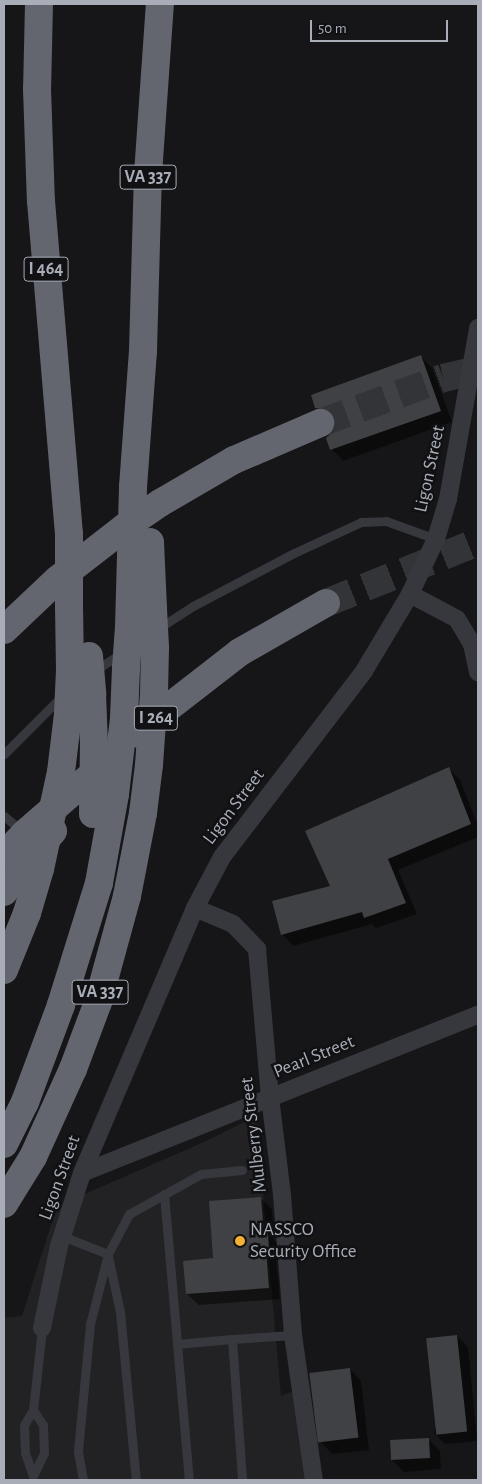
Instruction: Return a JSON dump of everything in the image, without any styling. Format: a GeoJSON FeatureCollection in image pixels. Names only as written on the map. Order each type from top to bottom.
{"type":"FeatureCollection","features":[{"type":"Feature","properties":{"kind":"highway","name":"I 464"},"geometry":{"type":"LineString","coordinates":[[39,4],[37,89],[42,210],[69,534],[77,599],[80,663]]}},
{"type":"Feature","properties":{"kind":"highway","name":"VA 337"},"geometry":{"type":"LineString","coordinates":[[4,1204],[33,1157],[73,1069],[98,1002],[127,896],[143,813],[149,765],[154,694],[141,639],[153,609],[140,549],[140,482],[148,174],[160,4]]}},
{"type":"Feature","properties":{"kind":"highway"},"geometry":{"type":"LineString","coordinates":[[4,630],[58,579],[125,527],[160,503],[234,460],[320,423]]}},
{"type":"Feature","properties":{"kind":"highway"},"geometry":{"type":"LineString","coordinates":[[4,1144],[25,1102],[42,1060],[99,883],[115,794],[134,723],[126,668],[141,639],[140,549]]}},
{"type":"Feature","properties":{"kind":"highway","name":"I 264"},"geometry":{"type":"LineString","coordinates":[[4,855],[14,825],[134,723],[164,711],[240,652],[326,603]]}},
{"type":"Feature","properties":{"kind":"highway"},"geometry":{"type":"LineString","coordinates":[[78,948],[93,814],[94,743],[92,694],[80,663]]}},
{"type":"Feature","properties":{"kind":"highway"},"geometry":{"type":"LineString","coordinates":[[4,970],[27,913],[40,869],[61,772],[68,714],[80,663]]}},
{"type":"Feature","properties":{"kind":"highway"},"geometry":{"type":"LineString","coordinates":[[4,892],[134,723]]}},
{"type":"Feature","properties":{"kind":"street","name":"Ligon Street"},"geometry":{"type":"LineString","coordinates":[[42,1328],[62,1236],[82,1173],[195,908],[222,857],[364,671],[410,594],[436,539],[448,500],[478,328]]}},
{"type":"Feature","properties":{"kind":"street"},"geometry":{"type":"LineString","coordinates":[[410,594],[457,619],[472,644],[478,672]]}},
{"type":"Feature","properties":{"kind":"street","name":"Mulberry Street"},"geometry":{"type":"LineString","coordinates":[[195,908],[234,924],[257,949],[270,1097],[282,1196],[293,1335],[314,1480]]}},
{"type":"Feature","properties":{"kind":"street","name":"Pearl Street"},"geometry":{"type":"LineString","coordinates":[[82,1173],[155,1146],[270,1097],[478,1015]]}},
{"type":"Feature","properties":{"kind":"lane"},"geometry":{"type":"LineString","coordinates":[[4,754],[65,693],[141,639],[202,601],[294,553],[361,522],[386,521],[436,539]]}},
{"type":"Feature","properties":{"kind":"lane"},"geometry":{"type":"LineString","coordinates":[[82,1480],[78,1451],[90,1324],[108,1254],[129,1214],[202,1174],[242,1170]]}},
{"type":"Feature","properties":{"kind":"lane"},"geometry":{"type":"LineString","coordinates":[[164,1194],[189,1480]]}},
{"type":"Feature","properties":{"kind":"lane"},"geometry":{"type":"LineString","coordinates":[[62,1236],[108,1254]]}},
{"type":"Feature","properties":{"kind":"lane"},"geometry":{"type":"LineString","coordinates":[[108,1254],[120,1312],[136,1480]]}},
{"type":"Feature","properties":{"kind":"lane"},"geometry":{"type":"LineString","coordinates":[[33,1478],[25,1452],[24,1425],[33,1410],[42,1328]]}},
{"type":"Feature","properties":{"kind":"lane"},"geometry":{"type":"LineString","coordinates":[[177,1344],[293,1335]]}},
{"type":"Feature","properties":{"kind":"lane"},"geometry":{"type":"LineString","coordinates":[[232,1339],[242,1480]]}},
{"type":"Feature","properties":{"kind":"lane"},"geometry":{"type":"LineString","coordinates":[[33,1410],[43,1425],[44,1453],[33,1478]]}},
{"type":"Feature","properties":{"kind":"shaded area"},"geometry":{"type":"Polygon","coordinates":[[[256,1116],[281,1396],[304,1387],[313,1480],[4,1480],[4,1318],[22,1316],[57,1206],[204,1142],[256,1116]]]}},
{"type":"Feature","properties":{"kind":"building"},"geometry":{"type":"Polygon","coordinates":[[[421,355],[441,411],[330,450],[326,438],[333,432],[335,425],[334,417],[329,410],[315,408],[311,395],[421,355]]]}},
{"type":"Feature","properties":{"kind":"building"},"geometry":{"type":"Polygon","coordinates":[[[449,767],[471,824],[388,859],[406,903],[364,918],[362,912],[281,935],[272,901],[330,886],[305,831],[449,767]]]}},
{"type":"Feature","properties":{"kind":"building","name":"NASSCO Security Office"},"geometry":{"type":"Polygon","coordinates":[[[261,1197],[264,1233],[268,1232],[269,1249],[266,1249],[269,1288],[186,1294],[183,1261],[213,1258],[209,1201],[261,1197]]]}},
{"type":"Feature","properties":{"kind":"building"},"geometry":{"type":"Polygon","coordinates":[[[457,1335],[467,1431],[436,1435],[426,1338],[457,1335]]]}},
{"type":"Feature","properties":{"kind":"building"},"geometry":{"type":"Polygon","coordinates":[[[350,1368],[359,1437],[318,1442],[309,1373],[350,1368]]]}},
{"type":"Feature","properties":{"kind":"building"},"geometry":{"type":"Polygon","coordinates":[[[429,1438],[430,1458],[391,1460],[390,1440],[429,1438]]]}},
{"type":"Feature","properties":{"kind":"tunnel"},"geometry":{"type":"LineString","coordinates":[[320,423],[443,378],[478,370]]}},
{"type":"Feature","properties":{"kind":"tunnel"},"geometry":{"type":"LineString","coordinates":[[326,603],[478,542]]}},
{"type":"Feature","properties":{"kind":"place","name":"NASSCO Security Office"},"geometry":{"type":"Point","coordinates":[240,1241]}}]}
